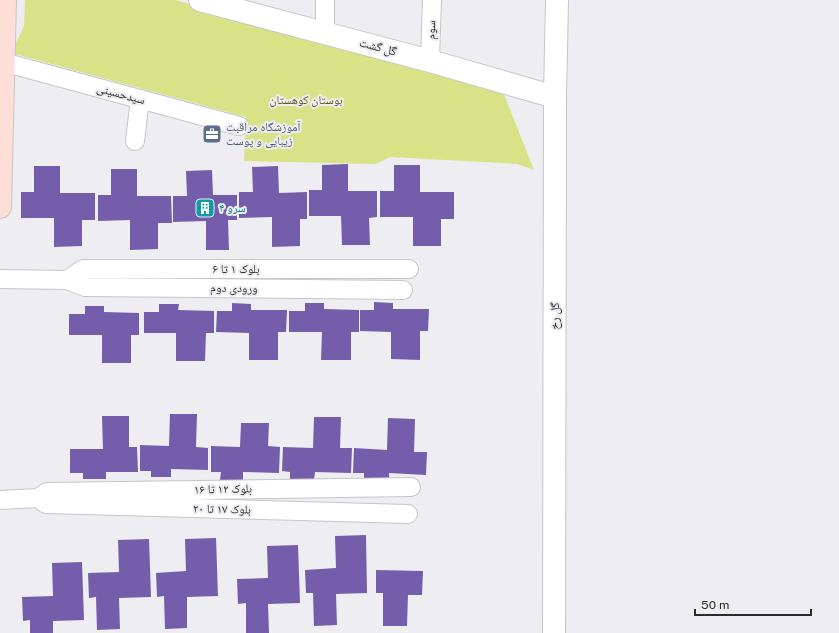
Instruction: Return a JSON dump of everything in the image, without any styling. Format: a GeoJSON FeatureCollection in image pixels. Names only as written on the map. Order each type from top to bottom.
{"type":"FeatureCollection","features":[{"type":"Feature","properties":{"kind":"main road"},"geometry":{"type":"LineString","coordinates":[[0,207],[5,0]]}},
{"type":"Feature","properties":{"kind":"street"},"geometry":{"type":"LineString","coordinates":[[325,0],[325,33]]}},
{"type":"Feature","properties":{"kind":"street","name":"سوم"},"geometry":{"type":"LineString","coordinates":[[430,61],[432,0]]}},
{"type":"Feature","properties":{"kind":"street","name":"گل رخ"},"geometry":{"type":"LineString","coordinates":[[554,633],[555,97],[557,0]]}},
{"type":"Feature","properties":{"kind":"street","name":"گل گشت"},"geometry":{"type":"LineString","coordinates":[[210,1],[555,97]]}},
{"type":"Feature","properties":{"kind":"street","name":"سیدحسینی"},"geometry":{"type":"LineString","coordinates":[[4,62],[239,126]]}},
{"type":"Feature","properties":{"kind":"street"},"geometry":{"type":"LineString","coordinates":[[135,141],[140,99]]}},
{"type":"Feature","properties":{"kind":"street","name":"بلوک ۱ تا ۶"},"geometry":{"type":"LineString","coordinates":[[66,280],[83,269],[409,269]]}},
{"type":"Feature","properties":{"kind":"street","name":"ورودی دوم"},"geometry":{"type":"LineString","coordinates":[[0,279],[66,280],[85,286],[403,290]]}},
{"type":"Feature","properties":{"kind":"street","name":"بلوک ۱۲ تا ۱۶"},"geometry":{"type":"LineString","coordinates":[[38,498],[47,492],[411,487]]}},
{"type":"Feature","properties":{"kind":"street"},"geometry":{"type":"LineString","coordinates":[[0,500],[38,498]]}},
{"type":"Feature","properties":{"kind":"street","name":"بلوک ۱۷ تا ۲۰"},"geometry":{"type":"LineString","coordinates":[[38,498],[46,504],[408,514]]}},
{"type":"Feature","properties":{"kind":"green space","name":"بوستان کوهستان"},"geometry":{"type":"Polygon","coordinates":[[[25,0],[175,0],[502,89],[534,170],[517,164],[390,157],[376,164],[244,161],[246,117],[11,53],[24,26],[25,0]]]}},
{"type":"Feature","properties":{"kind":"building"},"geometry":{"type":"Polygon","coordinates":[[[348,164],[348,191],[377,191],[377,217],[369,218],[370,245],[342,245],[341,216],[309,216],[309,190],[322,190],[322,165],[348,164]]]}},
{"type":"Feature","properties":{"kind":"building"},"geometry":{"type":"Polygon","coordinates":[[[394,165],[420,165],[420,192],[454,192],[454,219],[441,219],[441,246],[413,246],[413,217],[380,217],[380,191],[394,191],[394,165]]]}},
{"type":"Feature","properties":{"kind":"building"},"geometry":{"type":"Polygon","coordinates":[[[34,166],[60,166],[60,193],[95,193],[95,220],[82,220],[82,246],[54,247],[54,218],[21,218],[21,192],[34,192],[34,166]]]}},
{"type":"Feature","properties":{"kind":"building"},"geometry":{"type":"Polygon","coordinates":[[[278,166],[279,193],[307,192],[307,219],[300,219],[300,246],[272,247],[272,217],[239,218],[239,192],[253,192],[252,167],[278,166]]]}},
{"type":"Feature","properties":{"kind":"building"},"geometry":{"type":"Polygon","coordinates":[[[111,169],[137,169],[137,196],[171,196],[172,223],[158,223],[158,249],[130,250],[130,220],[98,221],[98,195],[111,195],[111,169]]]}},
{"type":"Feature","properties":{"kind":"building","name":"سرو ۴"},"geometry":{"type":"Polygon","coordinates":[[[212,170],[213,195],[237,195],[237,220],[228,220],[229,250],[206,250],[206,221],[173,222],[173,196],[187,196],[186,171],[212,170]]]}},
{"type":"Feature","properties":{"kind":"building"},"geometry":{"type":"Polygon","coordinates":[[[374,302],[393,303],[393,309],[429,309],[428,331],[420,331],[420,360],[391,359],[391,332],[360,331],[360,310],[374,310],[374,302]]]}},
{"type":"Feature","properties":{"kind":"building"},"geometry":{"type":"Polygon","coordinates":[[[232,303],[251,304],[251,310],[287,310],[286,332],[278,332],[278,360],[249,360],[249,333],[216,332],[217,311],[232,311],[232,303]]]}},
{"type":"Feature","properties":{"kind":"building"},"geometry":{"type":"Polygon","coordinates":[[[305,303],[324,303],[324,309],[359,310],[359,332],[351,332],[351,360],[321,360],[322,332],[289,332],[289,311],[305,311],[305,303]]]}},
{"type":"Feature","properties":{"kind":"building"},"geometry":{"type":"Polygon","coordinates":[[[159,304],[179,304],[178,310],[214,311],[214,333],[206,333],[205,361],[176,361],[176,333],[144,333],[144,312],[159,312],[159,304]]]}},
{"type":"Feature","properties":{"kind":"building"},"geometry":{"type":"Polygon","coordinates":[[[85,306],[104,306],[104,312],[139,313],[139,335],[131,335],[131,363],[102,363],[102,335],[69,335],[69,314],[85,314],[85,306]]]}},
{"type":"Feature","properties":{"kind":"building"},"geometry":{"type":"Polygon","coordinates":[[[170,414],[197,414],[196,447],[208,448],[208,470],[171,469],[171,477],[151,477],[151,471],[140,471],[140,445],[169,446],[170,414]]]}},
{"type":"Feature","properties":{"kind":"building"},"geometry":{"type":"Polygon","coordinates":[[[102,416],[129,416],[129,447],[137,447],[138,472],[106,472],[106,479],[83,479],[83,473],[70,473],[70,449],[103,449],[102,416]]]}},
{"type":"Feature","properties":{"kind":"building"},"geometry":{"type":"Polygon","coordinates":[[[314,417],[341,417],[340,448],[352,448],[351,473],[315,472],[314,480],[290,479],[290,472],[282,471],[283,447],[313,448],[314,417]]]}},
{"type":"Feature","properties":{"kind":"building"},"geometry":{"type":"Polygon","coordinates":[[[388,418],[415,419],[414,452],[427,452],[426,475],[389,473],[389,482],[364,481],[364,473],[353,473],[354,448],[387,450],[388,418]]]}},
{"type":"Feature","properties":{"kind":"building"},"geometry":{"type":"Polygon","coordinates":[[[241,423],[269,423],[268,446],[280,447],[279,473],[243,472],[243,480],[220,480],[221,472],[211,472],[211,446],[240,447],[241,423]]]}},
{"type":"Feature","properties":{"kind":"building"},"geometry":{"type":"Polygon","coordinates":[[[366,535],[367,593],[336,594],[337,625],[314,626],[313,593],[306,593],[305,570],[336,568],[335,536],[366,535]]]}},
{"type":"Feature","properties":{"kind":"building"},"geometry":{"type":"Polygon","coordinates":[[[216,538],[218,596],[187,597],[187,628],[165,629],[164,596],[157,597],[156,573],[186,571],[185,539],[216,538]]]}},
{"type":"Feature","properties":{"kind":"building"},"geometry":{"type":"Polygon","coordinates":[[[149,539],[151,597],[119,598],[120,629],[97,630],[96,597],[89,598],[88,573],[119,572],[118,540],[149,539]]]}},
{"type":"Feature","properties":{"kind":"building"},"geometry":{"type":"Polygon","coordinates":[[[298,545],[300,603],[268,604],[269,633],[246,633],[246,603],[238,604],[237,579],[268,578],[267,546],[298,545]]]}},
{"type":"Feature","properties":{"kind":"building"},"geometry":{"type":"Polygon","coordinates":[[[82,562],[84,620],[53,621],[53,633],[30,633],[30,620],[23,621],[22,597],[53,596],[52,563],[82,562]]]}},
{"type":"Feature","properties":{"kind":"building"},"geometry":{"type":"Polygon","coordinates":[[[376,570],[423,571],[422,595],[408,595],[407,626],[383,626],[383,593],[376,593],[376,570]]]}},
{"type":"Feature","properties":{"kind":"place","name":"آموزشگاه مراقبت زیبایی و پوست"},"geometry":{"type":"Point","coordinates":[212,134]}},
{"type":"Feature","properties":{"kind":"place","name":"سرو ۴"},"geometry":{"type":"Point","coordinates":[205,208]}}]}
